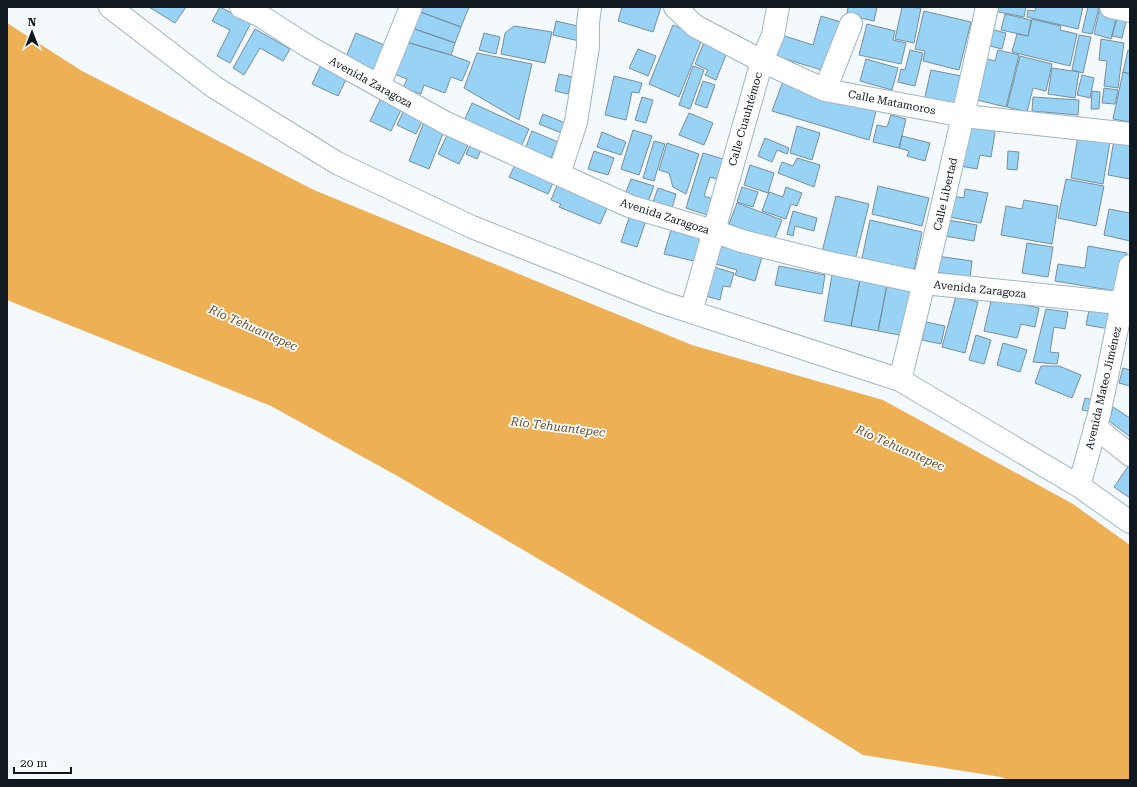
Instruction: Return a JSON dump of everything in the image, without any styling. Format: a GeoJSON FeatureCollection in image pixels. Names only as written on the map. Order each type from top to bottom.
{"type":"FeatureCollection","features":[{"type":"Feature","properties":{"kind":"street"},"geometry":{"type":"LineString","coordinates":[[110,7],[214,87],[337,163],[472,227],[661,302],[900,380],[1079,486],[1130,522]]}},
{"type":"Feature","properties":{"kind":"street","name":"Avenida Zaragoza"},"geometry":{"type":"LineString","coordinates":[[241,7],[259,15],[309,47],[446,123],[629,206],[742,241],[825,262],[924,283],[1126,303]]}},
{"type":"Feature","properties":{"kind":"street"},"geometry":{"type":"LineString","coordinates":[[379,86],[411,7]]}},
{"type":"Feature","properties":{"kind":"street"},"geometry":{"type":"LineString","coordinates":[[559,174],[576,122],[588,47],[590,7]]}},
{"type":"Feature","properties":{"kind":"street","name":"Calle Matamoros"},"geometry":{"type":"LineString","coordinates":[[676,7],[695,26],[762,61],[825,90],[964,116],[1130,134]]}},
{"type":"Feature","properties":{"kind":"street","name":"Calle Cuauhtémoc"},"geometry":{"type":"LineString","coordinates":[[691,312],[762,61],[774,35],[778,7]]}},
{"type":"Feature","properties":{"kind":"street","name":"Calle Libertad"},"geometry":{"type":"LineString","coordinates":[[900,380],[964,116],[987,7]]}},
{"type":"Feature","properties":{"kind":"street"},"geometry":{"type":"LineString","coordinates":[[1111,7],[1130,11]]}},
{"type":"Feature","properties":{"kind":"street"},"geometry":{"type":"LineString","coordinates":[[825,90],[851,24]]}},
{"type":"Feature","properties":{"kind":"street","name":"Avenida Mateo Jiménez"},"geometry":{"type":"LineString","coordinates":[[1079,486],[1126,303],[1130,266]]}},
{"type":"Feature","properties":{"kind":"street"},"geometry":{"type":"LineString","coordinates":[[1095,427],[1130,455]]}},
{"type":"Feature","properties":{"kind":"water","name":"Río Tehuantepec"},"geometry":{"type":"Polygon","coordinates":[[[7,23],[82,71],[314,190],[692,345],[883,400],[1073,504],[1130,545],[1130,780],[1007,780],[1001,777],[863,755],[710,660],[401,478],[271,406],[7,300],[7,23]]]}},
{"type":"Feature","properties":{"kind":"building"},"geometry":{"type":"Polygon","coordinates":[[[149,7],[186,7],[175,23],[149,7]]]}},
{"type":"Feature","properties":{"kind":"building"},"geometry":{"type":"Polygon","coordinates":[[[220,7],[251,23],[230,63],[217,56],[230,30],[212,21],[220,7]]]}},
{"type":"Feature","properties":{"kind":"building"},"geometry":{"type":"Polygon","coordinates":[[[420,7],[469,7],[461,27],[418,11],[420,7]]]}},
{"type":"Feature","properties":{"kind":"building"},"geometry":{"type":"Polygon","coordinates":[[[622,7],[661,7],[653,32],[618,21],[622,7]]]}},
{"type":"Feature","properties":{"kind":"building"},"geometry":{"type":"Polygon","coordinates":[[[848,7],[877,7],[874,21],[847,15],[848,7]]]}},
{"type":"Feature","properties":{"kind":"building"},"geometry":{"type":"Polygon","coordinates":[[[902,7],[921,8],[914,43],[895,39],[902,7]]]}},
{"type":"Feature","properties":{"kind":"building"},"geometry":{"type":"Polygon","coordinates":[[[995,7],[1026,7],[1024,17],[994,11],[995,7]]]}},
{"type":"Feature","properties":{"kind":"building"},"geometry":{"type":"Polygon","coordinates":[[[1036,7],[1083,7],[1078,29],[1027,17],[1028,10],[1035,11],[1036,7]]]}},
{"type":"Feature","properties":{"kind":"building"},"geometry":{"type":"Polygon","coordinates":[[[1088,7],[1099,7],[1092,34],[1082,32],[1088,7]]]}},
{"type":"Feature","properties":{"kind":"building"},"geometry":{"type":"Polygon","coordinates":[[[1100,7],[1118,10],[1111,39],[1094,34],[1100,7]]]}},
{"type":"Feature","properties":{"kind":"building"},"geometry":{"type":"Polygon","coordinates":[[[418,11],[461,27],[455,43],[412,28],[418,11]]]}},
{"type":"Feature","properties":{"kind":"building"},"geometry":{"type":"Polygon","coordinates":[[[924,11],[971,22],[959,70],[923,61],[925,51],[915,49],[924,11]]]}},
{"type":"Feature","properties":{"kind":"building"},"geometry":{"type":"Polygon","coordinates":[[[1119,11],[1128,13],[1122,38],[1112,36],[1119,11]]]}},
{"type":"Feature","properties":{"kind":"building"},"geometry":{"type":"Polygon","coordinates":[[[1005,14],[1031,20],[1028,36],[1001,30],[1005,14]]]}},
{"type":"Feature","properties":{"kind":"building"},"geometry":{"type":"Polygon","coordinates":[[[821,16],[844,23],[828,72],[769,54],[775,33],[813,45],[821,16]]]}},
{"type":"Feature","properties":{"kind":"building"},"geometry":{"type":"Polygon","coordinates":[[[1032,19],[1061,26],[1060,30],[1077,34],[1070,66],[1012,52],[1017,34],[1028,36],[1032,19]]]}},
{"type":"Feature","properties":{"kind":"building"},"geometry":{"type":"Polygon","coordinates":[[[556,21],[582,27],[579,41],[553,35],[556,21]]]}},
{"type":"Feature","properties":{"kind":"building"},"geometry":{"type":"Polygon","coordinates":[[[867,24],[895,31],[893,40],[906,43],[901,64],[859,55],[867,24]]]}},
{"type":"Feature","properties":{"kind":"building"},"geometry":{"type":"Polygon","coordinates":[[[673,25],[703,37],[679,97],[649,84],[673,25]]]}},
{"type":"Feature","properties":{"kind":"building"},"geometry":{"type":"Polygon","coordinates":[[[514,26],[552,32],[545,63],[501,54],[505,33],[514,26]]]}},
{"type":"Feature","properties":{"kind":"building"},"geometry":{"type":"Polygon","coordinates":[[[412,28],[455,43],[451,55],[406,42],[412,28]]]}},
{"type":"Feature","properties":{"kind":"building"},"geometry":{"type":"Polygon","coordinates":[[[255,29],[290,49],[283,61],[260,48],[244,75],[233,68],[255,29]]]}},
{"type":"Feature","properties":{"kind":"building"},"geometry":{"type":"Polygon","coordinates":[[[990,29],[1006,33],[1002,49],[986,45],[990,29]]]}},
{"type":"Feature","properties":{"kind":"building"},"geometry":{"type":"Polygon","coordinates":[[[356,33],[389,47],[378,73],[345,59],[356,33]]]}},
{"type":"Feature","properties":{"kind":"building"},"geometry":{"type":"Polygon","coordinates":[[[484,33],[500,37],[496,54],[479,50],[484,33]]]}},
{"type":"Feature","properties":{"kind":"building"},"geometry":{"type":"Polygon","coordinates":[[[1079,35],[1091,37],[1083,73],[1072,70],[1079,35]]]}},
{"type":"Feature","properties":{"kind":"building"},"geometry":{"type":"Polygon","coordinates":[[[1101,39],[1124,43],[1118,88],[1104,86],[1107,61],[1099,60],[1101,39]]]}},
{"type":"Feature","properties":{"kind":"building"},"geometry":{"type":"Polygon","coordinates":[[[705,40],[728,50],[716,80],[705,75],[708,70],[695,64],[705,40]]]}},
{"type":"Feature","properties":{"kind":"building"},"geometry":{"type":"Polygon","coordinates":[[[406,42],[470,62],[462,81],[451,77],[445,93],[424,85],[421,94],[403,88],[407,79],[394,74],[406,42]]]}},
{"type":"Feature","properties":{"kind":"building"},"geometry":{"type":"Polygon","coordinates":[[[638,49],[656,56],[648,76],[629,68],[638,49]]]}},
{"type":"Feature","properties":{"kind":"building"},"geometry":{"type":"Polygon","coordinates":[[[910,50],[923,53],[915,86],[898,82],[901,69],[905,70],[910,50]]]}},
{"type":"Feature","properties":{"kind":"building"},"geometry":{"type":"Polygon","coordinates":[[[998,50],[1019,55],[1006,107],[973,99],[984,58],[995,61],[998,50]]]}},
{"type":"Feature","properties":{"kind":"building"},"geometry":{"type":"Polygon","coordinates":[[[1128,50],[1130,51],[1130,74],[1123,72],[1128,50]]]}},
{"type":"Feature","properties":{"kind":"building"},"geometry":{"type":"Polygon","coordinates":[[[477,53],[532,64],[519,120],[464,88],[477,53]]]}},
{"type":"Feature","properties":{"kind":"building"},"geometry":{"type":"Polygon","coordinates":[[[1020,56],[1052,64],[1046,91],[1033,88],[1027,112],[1007,107],[1020,56]]]}},
{"type":"Feature","properties":{"kind":"building"},"geometry":{"type":"Polygon","coordinates":[[[866,59],[898,68],[892,90],[860,81],[866,59]]]}},
{"type":"Feature","properties":{"kind":"building"},"geometry":{"type":"Polygon","coordinates":[[[322,63],[348,75],[338,96],[312,84],[322,63]]]}},
{"type":"Feature","properties":{"kind":"building"},"geometry":{"type":"Polygon","coordinates":[[[693,66],[704,70],[690,109],[679,105],[693,66]]]}},
{"type":"Feature","properties":{"kind":"building"},"geometry":{"type":"Polygon","coordinates":[[[1052,68],[1079,72],[1075,98],[1048,94],[1052,68]]]}},
{"type":"Feature","properties":{"kind":"building"},"geometry":{"type":"Polygon","coordinates":[[[931,70],[961,76],[954,108],[924,101],[931,70]]]}},
{"type":"Feature","properties":{"kind":"building"},"geometry":{"type":"Polygon","coordinates":[[[1123,72],[1130,74],[1130,122],[1113,119],[1123,72]]]}},
{"type":"Feature","properties":{"kind":"building"},"geometry":{"type":"Polygon","coordinates":[[[559,74],[572,77],[568,94],[555,91],[559,74]]]}},
{"type":"Feature","properties":{"kind":"building"},"geometry":{"type":"Polygon","coordinates":[[[1082,75],[1094,78],[1090,98],[1077,95],[1082,75]]]}},
{"type":"Feature","properties":{"kind":"building"},"geometry":{"type":"Polygon","coordinates":[[[614,76],[642,83],[639,93],[632,92],[626,120],[605,115],[614,76]]]}},
{"type":"Feature","properties":{"kind":"building"},"geometry":{"type":"Polygon","coordinates":[[[785,76],[820,94],[876,111],[869,140],[772,111],[785,76]]]}},
{"type":"Feature","properties":{"kind":"building"},"geometry":{"type":"Polygon","coordinates":[[[703,81],[715,85],[707,108],[695,104],[703,81]]]}},
{"type":"Feature","properties":{"kind":"building"},"geometry":{"type":"Polygon","coordinates":[[[1104,88],[1118,90],[1115,104],[1102,103],[1104,88]]]}},
{"type":"Feature","properties":{"kind":"building"},"geometry":{"type":"Polygon","coordinates":[[[1092,91],[1100,92],[1099,109],[1091,109],[1092,91]]]}},
{"type":"Feature","properties":{"kind":"building"},"geometry":{"type":"Polygon","coordinates":[[[642,97],[653,100],[646,123],[635,120],[642,97]]]}},
{"type":"Feature","properties":{"kind":"building"},"geometry":{"type":"Polygon","coordinates":[[[1033,97],[1079,100],[1078,115],[1032,111],[1033,97]]]}},
{"type":"Feature","properties":{"kind":"building"},"geometry":{"type":"Polygon","coordinates":[[[381,98],[402,108],[391,131],[370,121],[381,98]]]}},
{"type":"Feature","properties":{"kind":"building"},"geometry":{"type":"Polygon","coordinates":[[[472,103],[529,129],[521,147],[464,121],[472,103]]]}},
{"type":"Feature","properties":{"kind":"building"},"geometry":{"type":"Polygon","coordinates":[[[404,110],[423,119],[416,134],[397,125],[404,110]]]}},
{"type":"Feature","properties":{"kind":"building"},"geometry":{"type":"Polygon","coordinates":[[[689,113],[713,123],[704,145],[679,135],[689,113]]]}},
{"type":"Feature","properties":{"kind":"building"},"geometry":{"type":"Polygon","coordinates":[[[543,114],[568,124],[564,134],[539,124],[543,114]]]}},
{"type":"Feature","properties":{"kind":"building"},"geometry":{"type":"Polygon","coordinates":[[[891,115],[906,119],[899,148],[873,142],[877,125],[887,127],[891,115]]]}},
{"type":"Feature","properties":{"kind":"building"},"geometry":{"type":"Polygon","coordinates":[[[968,120],[996,126],[991,157],[980,155],[977,169],[960,166],[968,120]]]}},
{"type":"Feature","properties":{"kind":"building"},"geometry":{"type":"Polygon","coordinates":[[[424,122],[444,131],[429,169],[409,161],[424,122]]]}},
{"type":"Feature","properties":{"kind":"building"},"geometry":{"type":"Polygon","coordinates":[[[797,126],[820,133],[812,160],[790,153],[797,126]]]}},
{"type":"Feature","properties":{"kind":"building"},"geometry":{"type":"Polygon","coordinates":[[[633,130],[652,136],[639,175],[621,169],[633,130]]]}},
{"type":"Feature","properties":{"kind":"building"},"geometry":{"type":"Polygon","coordinates":[[[1079,130],[1111,135],[1103,184],[1071,178],[1079,130]]]}},
{"type":"Feature","properties":{"kind":"building"},"geometry":{"type":"Polygon","coordinates":[[[449,131],[470,141],[459,164],[438,154],[449,131]]]}},
{"type":"Feature","properties":{"kind":"building"},"geometry":{"type":"Polygon","coordinates":[[[532,131],[558,142],[550,160],[525,149],[532,131]]]}},
{"type":"Feature","properties":{"kind":"building"},"geometry":{"type":"Polygon","coordinates":[[[602,132],[626,142],[621,155],[597,147],[602,132]]]}},
{"type":"Feature","properties":{"kind":"building"},"geometry":{"type":"Polygon","coordinates":[[[902,136],[930,143],[925,161],[907,156],[909,151],[899,148],[902,136]]]}},
{"type":"Feature","properties":{"kind":"building"},"geometry":{"type":"Polygon","coordinates":[[[765,138],[789,148],[787,154],[777,150],[772,162],[758,156],[765,138]]]}},
{"type":"Feature","properties":{"kind":"building"},"geometry":{"type":"Polygon","coordinates":[[[1114,140],[1130,142],[1130,179],[1108,175],[1114,140]]]}},
{"type":"Feature","properties":{"kind":"building"},"geometry":{"type":"Polygon","coordinates":[[[654,141],[665,144],[654,181],[643,178],[654,141]]]}},
{"type":"Feature","properties":{"kind":"building"},"geometry":{"type":"Polygon","coordinates":[[[471,143],[482,148],[477,159],[466,154],[471,143]]]}},
{"type":"Feature","properties":{"kind":"building"},"geometry":{"type":"Polygon","coordinates":[[[667,143],[699,154],[686,194],[673,187],[669,173],[659,170],[667,143]]]}},
{"type":"Feature","properties":{"kind":"building"},"geometry":{"type":"Polygon","coordinates":[[[594,151],[614,158],[608,175],[588,169],[594,151]]]}},
{"type":"Feature","properties":{"kind":"building"},"geometry":{"type":"Polygon","coordinates":[[[1008,151],[1019,152],[1017,170],[1007,169],[1008,151]]]}},
{"type":"Feature","properties":{"kind":"building"},"geometry":{"type":"Polygon","coordinates":[[[703,153],[733,162],[726,182],[710,177],[704,196],[722,202],[716,218],[686,208],[703,153]]]}},
{"type":"Feature","properties":{"kind":"building"},"geometry":{"type":"Polygon","coordinates":[[[797,158],[820,165],[814,187],[778,173],[782,162],[793,166],[797,158]]]}},
{"type":"Feature","properties":{"kind":"building"},"geometry":{"type":"Polygon","coordinates":[[[515,165],[553,183],[548,194],[509,177],[515,165]]]}},
{"type":"Feature","properties":{"kind":"building"},"geometry":{"type":"Polygon","coordinates":[[[750,165],[774,173],[768,193],[744,185],[750,165]]]}},
{"type":"Feature","properties":{"kind":"building"},"geometry":{"type":"Polygon","coordinates":[[[631,179],[654,186],[648,202],[625,195],[631,179]]]}},
{"type":"Feature","properties":{"kind":"building"},"geometry":{"type":"Polygon","coordinates":[[[1066,179],[1104,186],[1096,226],[1058,218],[1066,179]]]}},
{"type":"Feature","properties":{"kind":"building"},"geometry":{"type":"Polygon","coordinates":[[[558,183],[609,204],[600,224],[559,207],[561,204],[551,200],[558,183]]]}},
{"type":"Feature","properties":{"kind":"building"},"geometry":{"type":"Polygon","coordinates":[[[878,186],[929,198],[922,226],[872,214],[878,186]]]}},
{"type":"Feature","properties":{"kind":"building"},"geometry":{"type":"Polygon","coordinates":[[[742,187],[758,192],[753,207],[737,202],[742,187]]]}},
{"type":"Feature","properties":{"kind":"building"},"geometry":{"type":"Polygon","coordinates":[[[786,187],[802,193],[797,206],[791,204],[786,219],[762,211],[769,192],[783,197],[786,187]]]}},
{"type":"Feature","properties":{"kind":"building"},"geometry":{"type":"Polygon","coordinates":[[[658,188],[676,194],[672,208],[653,202],[658,188]]]}},
{"type":"Feature","properties":{"kind":"building"},"geometry":{"type":"Polygon","coordinates":[[[965,189],[988,193],[981,223],[949,217],[953,196],[964,198],[965,189]]]}},
{"type":"Feature","properties":{"kind":"building"},"geometry":{"type":"Polygon","coordinates":[[[836,196],[869,204],[855,260],[822,252],[836,196]]]}},
{"type":"Feature","properties":{"kind":"building"},"geometry":{"type":"Polygon","coordinates":[[[1024,200],[1058,206],[1052,244],[1001,235],[1006,206],[1022,209],[1024,200]]]}},
{"type":"Feature","properties":{"kind":"building"},"geometry":{"type":"Polygon","coordinates":[[[737,203],[782,220],[774,241],[729,224],[737,203]]]}},
{"type":"Feature","properties":{"kind":"building"},"geometry":{"type":"Polygon","coordinates":[[[1109,209],[1130,213],[1130,241],[1104,235],[1109,209]]]}},
{"type":"Feature","properties":{"kind":"building"},"geometry":{"type":"Polygon","coordinates":[[[793,211],[817,218],[814,231],[795,226],[793,236],[787,234],[793,211]]]}},
{"type":"Feature","properties":{"kind":"building"},"geometry":{"type":"Polygon","coordinates":[[[630,215],[646,220],[637,247],[621,242],[630,215]]]}},
{"type":"Feature","properties":{"kind":"building"},"geometry":{"type":"Polygon","coordinates":[[[870,220],[922,232],[913,275],[861,263],[870,220]]]}},
{"type":"Feature","properties":{"kind":"building"},"geometry":{"type":"Polygon","coordinates":[[[948,220],[977,225],[974,241],[945,236],[948,220]]]}},
{"type":"Feature","properties":{"kind":"building"},"geometry":{"type":"Polygon","coordinates":[[[671,230],[704,239],[698,262],[664,254],[671,230]]]}},
{"type":"Feature","properties":{"kind":"building"},"geometry":{"type":"Polygon","coordinates":[[[1027,243],[1053,247],[1048,277],[1022,273],[1027,243]]]}},
{"type":"Feature","properties":{"kind":"building"},"geometry":{"type":"Polygon","coordinates":[[[721,246],[762,257],[755,281],[735,275],[737,270],[716,264],[721,246]]]}},
{"type":"Feature","properties":{"kind":"building"},"geometry":{"type":"Polygon","coordinates":[[[1088,246],[1127,253],[1121,292],[1055,281],[1058,264],[1085,268],[1088,246]]]}},
{"type":"Feature","properties":{"kind":"building"},"geometry":{"type":"Polygon","coordinates":[[[937,256],[972,261],[970,277],[934,272],[937,256]]]}},
{"type":"Feature","properties":{"kind":"building"},"geometry":{"type":"Polygon","coordinates":[[[779,266],[825,275],[822,294],[775,285],[779,266]]]}},
{"type":"Feature","properties":{"kind":"building"},"geometry":{"type":"Polygon","coordinates":[[[714,267],[734,273],[730,287],[723,286],[720,300],[706,296],[714,267]]]}},
{"type":"Feature","properties":{"kind":"building"},"geometry":{"type":"Polygon","coordinates":[[[832,275],[860,280],[851,326],[824,321],[832,275]]]}},
{"type":"Feature","properties":{"kind":"building"},"geometry":{"type":"Polygon","coordinates":[[[860,280],[887,285],[878,331],[851,326],[860,280]]]}},
{"type":"Feature","properties":{"kind":"building"},"geometry":{"type":"Polygon","coordinates":[[[887,285],[914,290],[905,336],[878,331],[887,285]]]}},
{"type":"Feature","properties":{"kind":"building"},"geometry":{"type":"Polygon","coordinates":[[[956,296],[978,302],[965,353],[942,347],[956,296]]]}},
{"type":"Feature","properties":{"kind":"building"},"geometry":{"type":"Polygon","coordinates":[[[992,297],[1039,308],[1035,327],[1021,324],[1017,338],[984,331],[992,297]]]}},
{"type":"Feature","properties":{"kind":"building"},"geometry":{"type":"Polygon","coordinates":[[[1046,309],[1068,312],[1065,329],[1054,327],[1050,352],[1059,353],[1057,364],[1033,362],[1046,309]]]}},
{"type":"Feature","properties":{"kind":"building"},"geometry":{"type":"Polygon","coordinates":[[[1089,310],[1113,314],[1110,329],[1086,325],[1089,310]]]}},
{"type":"Feature","properties":{"kind":"building"},"geometry":{"type":"Polygon","coordinates":[[[926,322],[945,326],[941,344],[922,340],[926,322]]]}},
{"type":"Feature","properties":{"kind":"building"},"geometry":{"type":"Polygon","coordinates":[[[976,335],[991,340],[984,364],[969,360],[976,335]]]}},
{"type":"Feature","properties":{"kind":"building"},"geometry":{"type":"Polygon","coordinates":[[[1003,343],[1027,350],[1020,372],[997,365],[1003,343]]]}},
{"type":"Feature","properties":{"kind":"building"},"geometry":{"type":"Polygon","coordinates":[[[1041,366],[1059,366],[1081,375],[1072,398],[1035,383],[1041,366]]]}},
{"type":"Feature","properties":{"kind":"building"},"geometry":{"type":"Polygon","coordinates":[[[1123,368],[1130,370],[1130,386],[1119,383],[1123,368]]]}},
{"type":"Feature","properties":{"kind":"building"},"geometry":{"type":"Polygon","coordinates":[[[1085,398],[1095,400],[1093,412],[1082,410],[1085,398]]]}},
{"type":"Feature","properties":{"kind":"building"},"geometry":{"type":"Polygon","coordinates":[[[1113,407],[1130,418],[1129,436],[1109,421],[1113,407]]]}},
{"type":"Feature","properties":{"kind":"building"},"geometry":{"type":"Polygon","coordinates":[[[1129,465],[1130,466],[1130,498],[1114,487],[1129,465]]]}}]}
